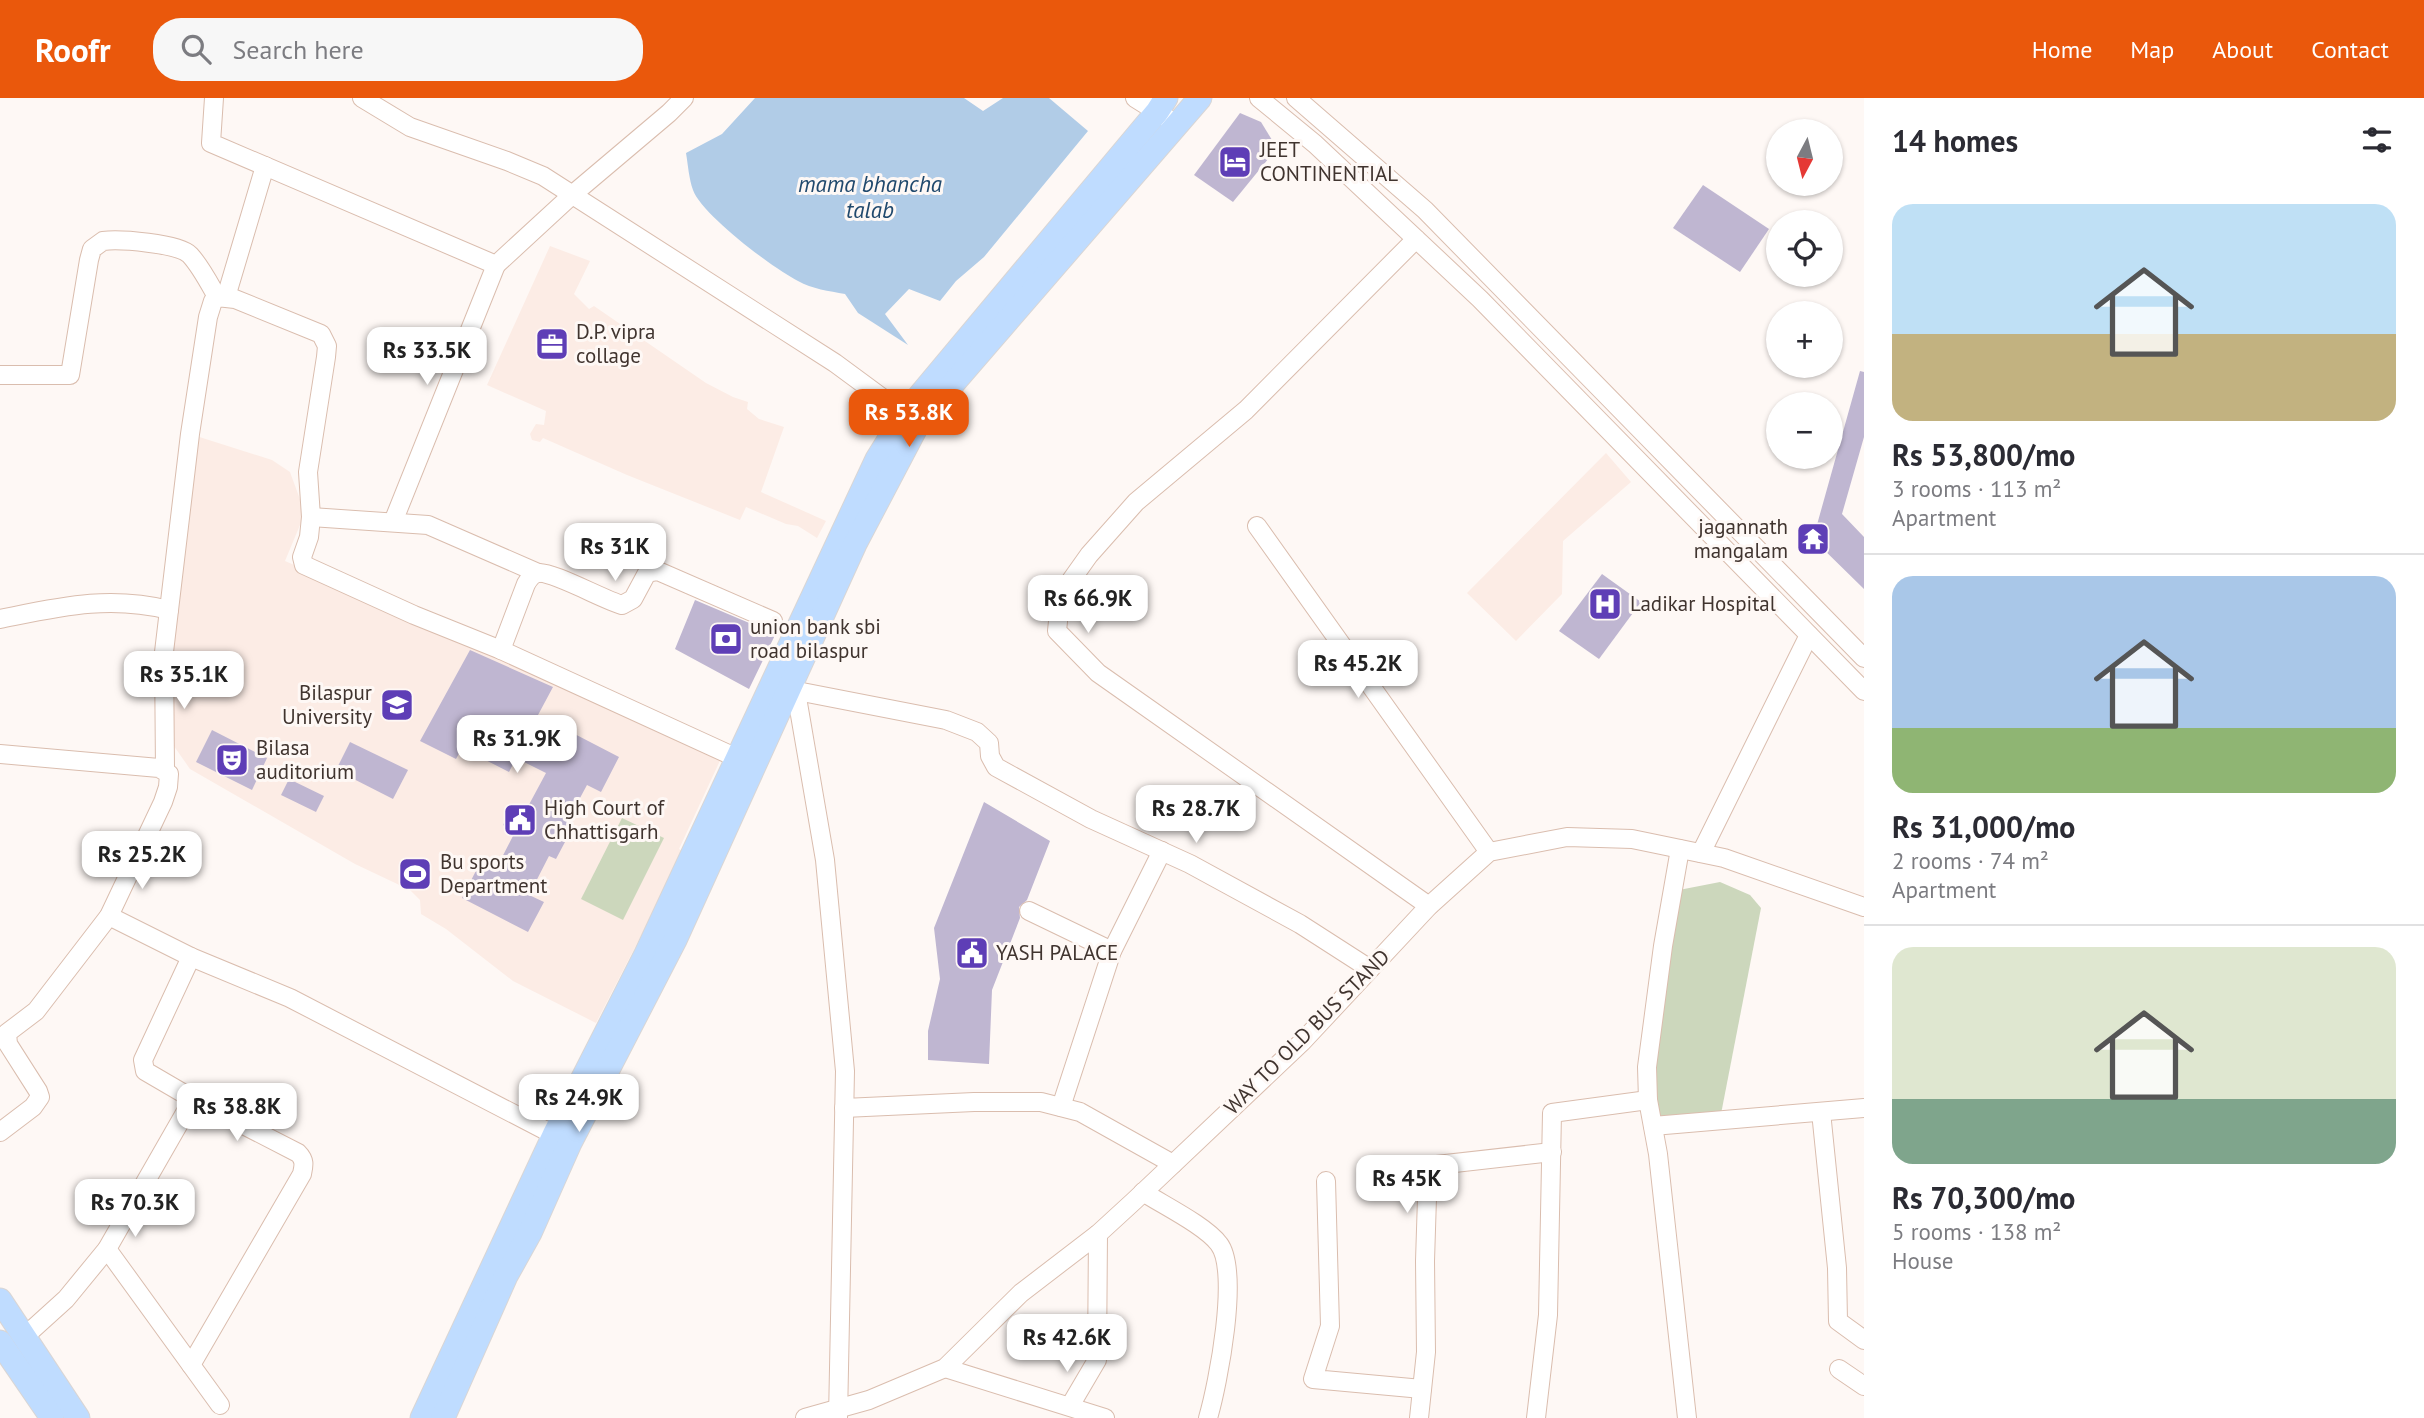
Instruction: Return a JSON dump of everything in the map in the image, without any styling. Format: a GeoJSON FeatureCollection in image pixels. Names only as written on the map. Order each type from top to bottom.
{"type":"FeatureCollection","features":[{"type":"Feature","properties":{"kind":"main road"},"geometry":{"type":"LineString","coordinates":[[422,1418],[562,1139],[877,459],[1167,111],[1200,98]]}},
{"type":"Feature","properties":{"kind":"main road"},"geometry":{"type":"LineString","coordinates":[[443,1418],[506,1276],[530,1233],[562,1139],[675,940],[753,765],[796,686],[855,544],[912,419]]}},
{"type":"Feature","properties":{"kind":"main road"},"geometry":{"type":"LineString","coordinates":[[0,1300],[78,1418]]}},
{"type":"Feature","properties":{"kind":"main road"},"geometry":{"type":"LineString","coordinates":[[0,1342],[52,1418]]}},
{"type":"Feature","properties":{"kind":"street"},"geometry":{"type":"LineString","coordinates":[[214,98],[211,143],[496,265]]}},
{"type":"Feature","properties":{"kind":"street"},"geometry":{"type":"LineString","coordinates":[[362,98],[410,127],[543,176],[760,313],[912,419]]}},
{"type":"Feature","properties":{"kind":"street"},"geometry":{"type":"LineString","coordinates":[[393,522],[496,265],[684,98]]}},
{"type":"Feature","properties":{"kind":"street"},"geometry":{"type":"LineString","coordinates":[[1135,98],[1167,111]]}},
{"type":"Feature","properties":{"kind":"street"},"geometry":{"type":"LineString","coordinates":[[1259,98],[1315,144],[1480,299],[1864,691]]}},
{"type":"Feature","properties":{"kind":"street"},"geometry":{"type":"LineString","coordinates":[[1296,98],[1435,219],[1864,658]]}},
{"type":"Feature","properties":{"kind":"street"},"geometry":{"type":"LineString","coordinates":[[165,770],[164,652],[190,434],[206,330],[210,308],[221,297],[265,166]]}},
{"type":"Feature","properties":{"kind":"street"},"geometry":{"type":"LineString","coordinates":[[1416,239],[1246,410],[1136,502],[1089,555],[1067,586],[1060,602],[1057,631],[1098,673],[1429,906]]}},
{"type":"Feature","properties":{"kind":"street"},"geometry":{"type":"LineString","coordinates":[[0,375],[70,376],[89,260],[92,249],[103,241],[135,242],[181,249],[188,253],[221,297],[235,299],[321,334],[326,339],[326,357],[308,472],[311,517],[309,537],[302,557],[304,565],[414,615],[501,650],[737,758]]}},
{"type":"Feature","properties":{"kind":"street"},"geometry":{"type":"LineString","coordinates":[[311,517],[428,525],[538,573],[622,605],[633,599],[647,573],[658,571],[773,621]]}},
{"type":"Feature","properties":{"kind":"street"},"geometry":{"type":"LineString","coordinates":[[1257,526],[1489,852],[1567,837],[1632,839],[1737,863],[1864,907]]}},
{"type":"Feature","properties":{"kind":"street"},"geometry":{"type":"LineString","coordinates":[[501,650],[526,584],[531,576],[538,573]]}},
{"type":"Feature","properties":{"kind":"street"},"geometry":{"type":"LineString","coordinates":[[0,619],[83,603],[138,604],[169,610]]}},
{"type":"Feature","properties":{"kind":"street"},"geometry":{"type":"LineString","coordinates":[[1701,853],[1808,635]]}},
{"type":"Feature","properties":{"kind":"street"},"geometry":{"type":"LineString","coordinates":[[838,1413],[845,1071],[825,860],[796,686],[946,720],[978,732],[989,743],[990,755],[996,767],[1091,819],[1191,864],[1300,924],[1370,969]]}},
{"type":"Feature","properties":{"kind":"street"},"geometry":{"type":"LineString","coordinates":[[0,754],[159,768],[169,774],[170,780],[163,802],[109,916],[36,1012],[7,1033],[8,1044],[40,1097],[33,1107],[0,1132]]}},
{"type":"Feature","properties":{"kind":"street"},"geometry":{"type":"LineString","coordinates":[[1680,849],[1647,1067],[1648,1100],[1687,1418]]}},
{"type":"Feature","properties":{"kind":"street"},"geometry":{"type":"LineString","coordinates":[[1061,1107],[1112,951],[1162,851]]}},
{"type":"Feature","properties":{"kind":"street","name":"WAY TO OLD BUS STAND"},"geometry":{"type":"LineString","coordinates":[[805,1418],[838,1413],[945,1368],[1021,1293],[1098,1234],[1302,1042],[1429,906],[1489,852]]}},
{"type":"Feature","properties":{"kind":"street"},"geometry":{"type":"LineString","coordinates":[[1029,911],[1112,951]]}},
{"type":"Feature","properties":{"kind":"street"},"geometry":{"type":"LineString","coordinates":[[109,916],[191,957],[290,998],[562,1139]]}},
{"type":"Feature","properties":{"kind":"street"},"geometry":{"type":"LineString","coordinates":[[191,957],[142,1066],[151,1075],[192,1099],[298,1153],[303,1158],[304,1166],[302,1174],[191,1365]]}},
{"type":"Feature","properties":{"kind":"street"},"geometry":{"type":"LineString","coordinates":[[24,1337],[66,1299],[107,1249],[192,1099]]}},
{"type":"Feature","properties":{"kind":"street"},"geometry":{"type":"LineString","coordinates":[[1536,1418],[1548,1315],[1552,1113],[1648,1100]]}},
{"type":"Feature","properties":{"kind":"street"},"geometry":{"type":"LineString","coordinates":[[844,1108],[1041,1101],[1090,1116],[1173,1164]]}},
{"type":"Feature","properties":{"kind":"street"},"geometry":{"type":"LineString","coordinates":[[1653,1126],[1864,1108]]}},
{"type":"Feature","properties":{"kind":"street"},"geometry":{"type":"LineString","coordinates":[[1821,1112],[1837,1268],[1838,1321],[1864,1340]]}},
{"type":"Feature","properties":{"kind":"street"},"geometry":{"type":"LineString","coordinates":[[1419,1418],[1426,1352],[1428,1166],[1552,1152]]}},
{"type":"Feature","properties":{"kind":"street"},"geometry":{"type":"LineString","coordinates":[[1326,1181],[1330,1326],[1313,1379],[1422,1389]]}},
{"type":"Feature","properties":{"kind":"street"},"geometry":{"type":"LineString","coordinates":[[1143,1192],[1209,1234],[1219,1242],[1224,1251],[1229,1297],[1208,1418]]}},
{"type":"Feature","properties":{"kind":"street"},"geometry":{"type":"LineString","coordinates":[[1070,1406],[1097,1360],[1098,1234]]}},
{"type":"Feature","properties":{"kind":"street"},"geometry":{"type":"LineString","coordinates":[[107,1249],[220,1405]]}},
{"type":"Feature","properties":{"kind":"street"},"geometry":{"type":"LineString","coordinates":[[945,1368],[1105,1418]]}},
{"type":"Feature","properties":{"kind":"street"},"geometry":{"type":"LineString","coordinates":[[1839,1369],[1864,1387]]}},
{"type":"Feature","properties":{"kind":"shaded area"},"geometry":{"type":"Polygon","coordinates":[[[550,246],[590,261],[574,294],[589,309],[594,306],[706,383],[748,402],[747,409],[759,419],[784,427],[761,492],[826,521],[817,538],[798,526],[786,524],[746,507],[740,520],[543,438],[540,442],[532,440],[530,434],[536,424],[544,425],[546,411],[487,385],[550,246]]]}},
{"type":"Feature","properties":{"kind":"shaded area","name":"Bilaspur University"},"geometry":{"type":"Polygon","coordinates":[[[190,434],[272,460],[290,472],[305,513],[285,561],[724,752],[679,849],[684,852],[596,1023],[513,981],[446,929],[421,914],[420,900],[410,890],[355,864],[190,769],[169,739],[158,626],[169,534],[190,434]]]}},
{"type":"Feature","properties":{"kind":"shaded area"},"geometry":{"type":"Polygon","coordinates":[[[1606,453],[1631,482],[1563,541],[1562,594],[1516,641],[1467,593],[1606,453]]]}},
{"type":"Feature","properties":{"kind":"green space"},"geometry":{"type":"Polygon","coordinates":[[[622,818],[664,838],[623,920],[581,899],[622,818]]]}},
{"type":"Feature","properties":{"kind":"green space"},"geometry":{"type":"Polygon","coordinates":[[[1720,882],[1750,895],[1761,908],[1721,1114],[1658,1117],[1652,1051],[1679,890],[1720,882]]]}},
{"type":"Feature","properties":{"kind":"water","name":"mama bhancha talab"},"geometry":{"type":"Polygon","coordinates":[[[755,98],[964,98],[983,111],[1003,98],[1049,98],[1088,131],[984,257],[956,281],[940,301],[909,289],[885,314],[908,345],[858,313],[845,294],[809,286],[773,265],[724,227],[699,201],[693,190],[686,153],[722,134],[755,98]]]}},
{"type":"Feature","properties":{"kind":"building","name":"JEET CONTINENTIAL"},"geometry":{"type":"Polygon","coordinates":[[[1240,113],[1261,122],[1277,148],[1233,202],[1194,175],[1240,113]]]}},
{"type":"Feature","properties":{"kind":"building"},"geometry":{"type":"Polygon","coordinates":[[[1703,185],[1766,227],[1766,233],[1740,272],[1673,228],[1703,185]]]}},
{"type":"Feature","properties":{"kind":"building"},"geometry":{"type":"Polygon","coordinates":[[[1860,371],[1864,372],[1864,437],[1842,514],[1864,537],[1864,589],[1813,539],[1833,469],[1843,469],[1843,432],[1860,371]]]}},
{"type":"Feature","properties":{"kind":"building"},"geometry":{"type":"Polygon","coordinates":[[[1602,574],[1641,602],[1599,659],[1559,631],[1602,574]]]}},
{"type":"Feature","properties":{"kind":"building","name":"union bank sbi road bilaspur"},"geometry":{"type":"Polygon","coordinates":[[[695,600],[768,631],[777,631],[749,689],[675,649],[695,600]]]}},
{"type":"Feature","properties":{"kind":"building"},"geometry":{"type":"Polygon","coordinates":[[[470,650],[553,687],[538,715],[619,757],[601,792],[587,785],[567,822],[574,825],[556,859],[549,856],[529,895],[544,902],[528,932],[462,898],[481,861],[496,869],[515,832],[503,825],[513,806],[525,812],[546,773],[516,758],[509,772],[462,748],[456,759],[420,741],[470,650]]]}},
{"type":"Feature","properties":{"kind":"building","name":"Bilasa auditorium"},"geometry":{"type":"Polygon","coordinates":[[[212,730],[267,758],[252,790],[196,762],[212,730]]]}},
{"type":"Feature","properties":{"kind":"building"},"geometry":{"type":"Polygon","coordinates":[[[350,742],[408,770],[393,799],[336,770],[350,742]]]}},
{"type":"Feature","properties":{"kind":"building"},"geometry":{"type":"Polygon","coordinates":[[[289,779],[324,796],[316,812],[281,795],[289,779]]]}},
{"type":"Feature","properties":{"kind":"building","name":"YASH PALACE"},"geometry":{"type":"Polygon","coordinates":[[[984,802],[1050,841],[1027,900],[1019,907],[1020,918],[992,990],[989,1064],[928,1060],[928,1031],[940,979],[934,928],[984,802]]]}},
{"type":"Feature","properties":{"kind":"place","name":"JEET CONTINENTIAL"},"geometry":{"type":"Point","coordinates":[1235,162]}},
{"type":"Feature","properties":{"kind":"place","name":"D.P. vipra collage"},"geometry":{"type":"Point","coordinates":[552,344]}},
{"type":"Feature","properties":{"kind":"place","name":"jagannath mangalam"},"geometry":{"type":"Point","coordinates":[1813,539]}},
{"type":"Feature","properties":{"kind":"place","name":"Ladikar Hospital"},"geometry":{"type":"Point","coordinates":[1605,604]}},
{"type":"Feature","properties":{"kind":"place","name":"union bank sbi road bilaspur"},"geometry":{"type":"Point","coordinates":[726,639]}},
{"type":"Feature","properties":{"kind":"place","name":"Bilaspur University"},"geometry":{"type":"Point","coordinates":[397,705]}},
{"type":"Feature","properties":{"kind":"place","name":"Bilasa auditorium"},"geometry":{"type":"Point","coordinates":[232,760]}},
{"type":"Feature","properties":{"kind":"place","name":"High Court of Chhattisgarh"},"geometry":{"type":"Point","coordinates":[520,820]}},
{"type":"Feature","properties":{"kind":"place","name":"Bu sports Department"},"geometry":{"type":"Point","coordinates":[415,874]}},
{"type":"Feature","properties":{"kind":"place","name":"YASH PALACE"},"geometry":{"type":"Point","coordinates":[972,953]}}]}
